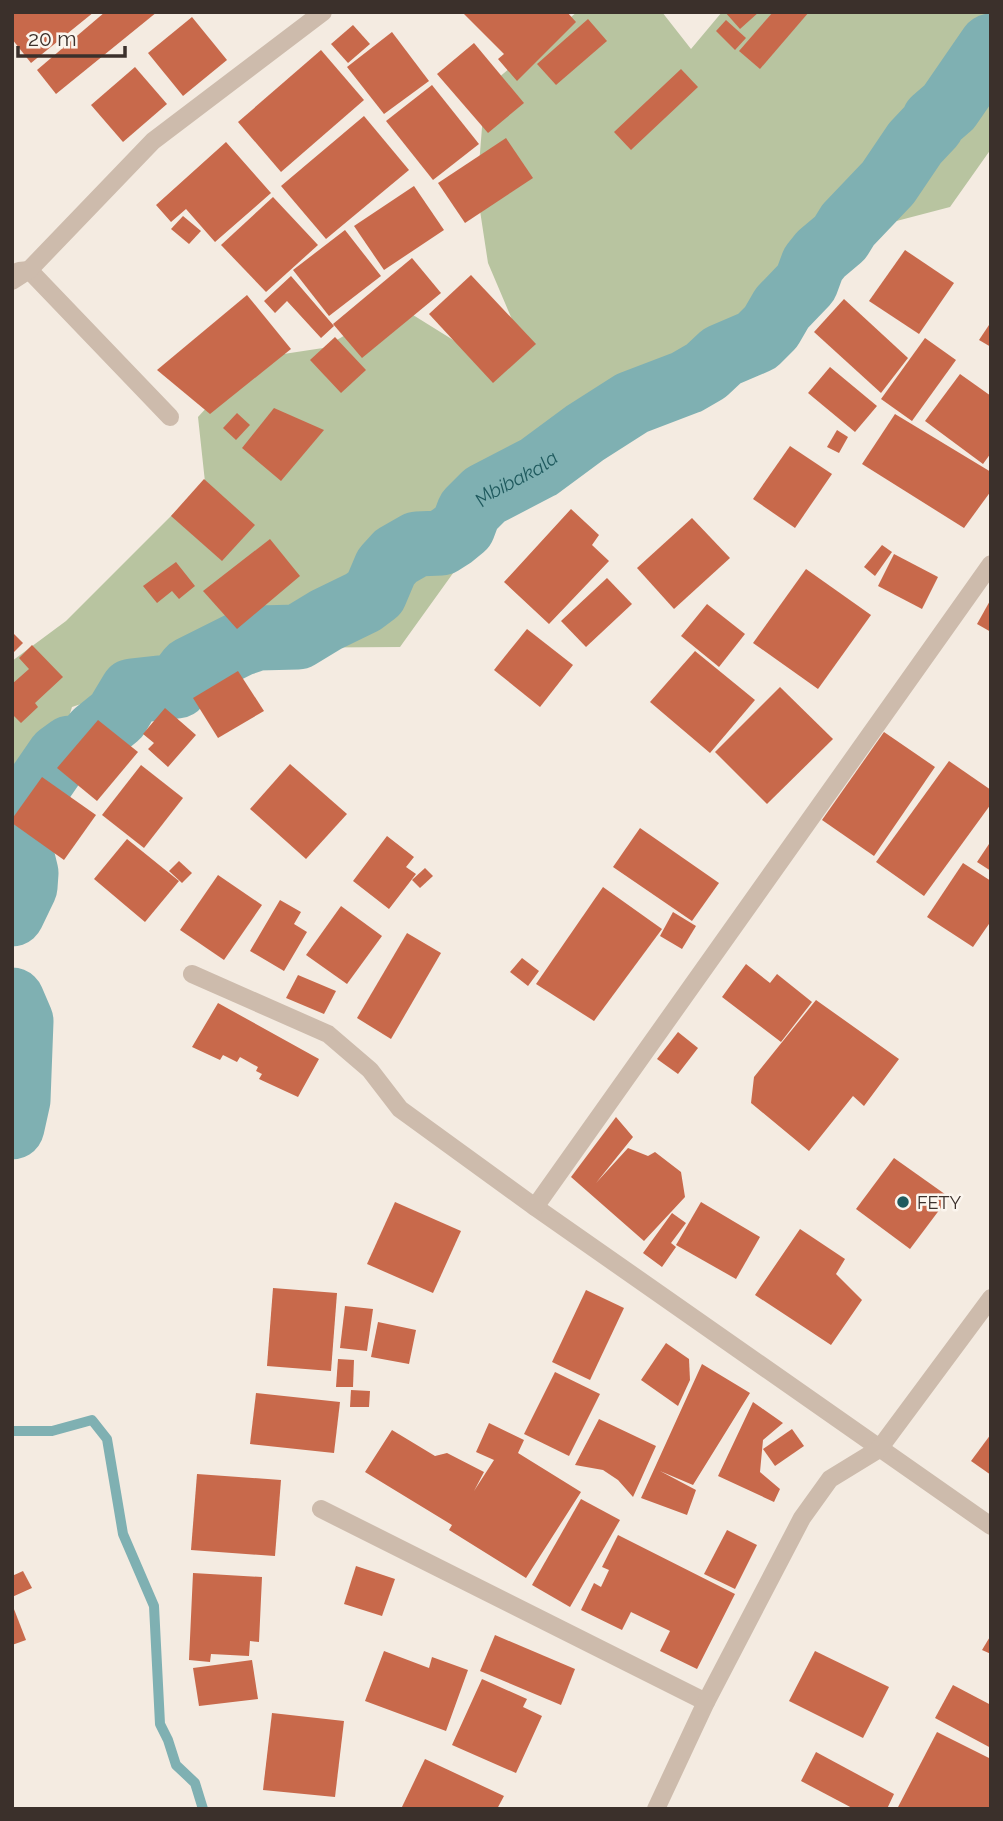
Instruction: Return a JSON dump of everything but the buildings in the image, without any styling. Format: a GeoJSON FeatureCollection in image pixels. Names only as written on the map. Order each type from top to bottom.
{"type":"FeatureCollection","features":[{"type":"Feature","properties":{"kind":"street"},"geometry":{"type":"LineString","coordinates":[[12,281],[153,141],[323,12]]}},
{"type":"Feature","properties":{"kind":"street"},"geometry":{"type":"LineString","coordinates":[[21,271],[170,417]]}},
{"type":"Feature","properties":{"kind":"street"},"geometry":{"type":"LineString","coordinates":[[535,1207],[991,564]]}},
{"type":"Feature","properties":{"kind":"street"},"geometry":{"type":"LineString","coordinates":[[192,974],[328,1034],[370,1070],[400,1109],[535,1207],[991,1526]]}},
{"type":"Feature","properties":{"kind":"street"},"geometry":{"type":"LineString","coordinates":[[656,1809],[706,1702],[802,1518],[830,1479],[879,1449],[991,1298]]}},
{"type":"Feature","properties":{"kind":"street"},"geometry":{"type":"LineString","coordinates":[[321,1509],[706,1702]]}},
{"type":"Feature","properties":{"kind":"green space","name":"Mbibakala"},"geometry":{"type":"Polygon","coordinates":[[[577,12],[662,12],[691,49],[722,12],[991,12],[991,149],[950,207],[843,235],[780,347],[648,427],[502,505],[400,647],[250,648],[72,707],[26,855],[12,946],[12,661],[66,621],[205,482],[198,417],[251,359],[323,348],[397,305],[458,343],[519,336],[488,263],[477,191],[485,89],[577,12]]]}},
{"type":"Feature","properties":{"kind":"waterway","name":"Mbibakala"},"geometry":{"type":"LineString","coordinates":[[12,914],[25,887],[26,873],[17,836],[28,801],[59,756],[70,748],[83,748],[117,716],[132,691],[177,686],[190,669],[240,644],[258,638],[298,637],[363,602],[375,593],[386,567],[396,556],[417,544],[441,543],[452,536],[463,527],[469,511],[485,495],[539,467],[632,403],[687,382],[706,371],[722,356],[757,341],[771,327],[782,308],[806,283],[813,264],[821,254],[840,238],[848,225],[888,183],[915,143],[949,107],[991,46]]}},
{"type":"Feature","properties":{"kind":"waterway","name":"Mbibakala"},"geometry":{"type":"LineString","coordinates":[[12,1000],[21,1021],[18,1100],[12,1127]]}},
{"type":"Feature","properties":{"kind":"waterway"},"geometry":{"type":"LineString","coordinates":[[12,1431],[52,1431],[92,1420],[107,1439],[123,1534],[154,1606],[160,1724],[176,1765],[195,1783],[203,1809]]}},
{"type":"Feature","properties":{"kind":"place","name":"FETY"},"geometry":{"type":"Point","coordinates":[903,1202]}}]}
